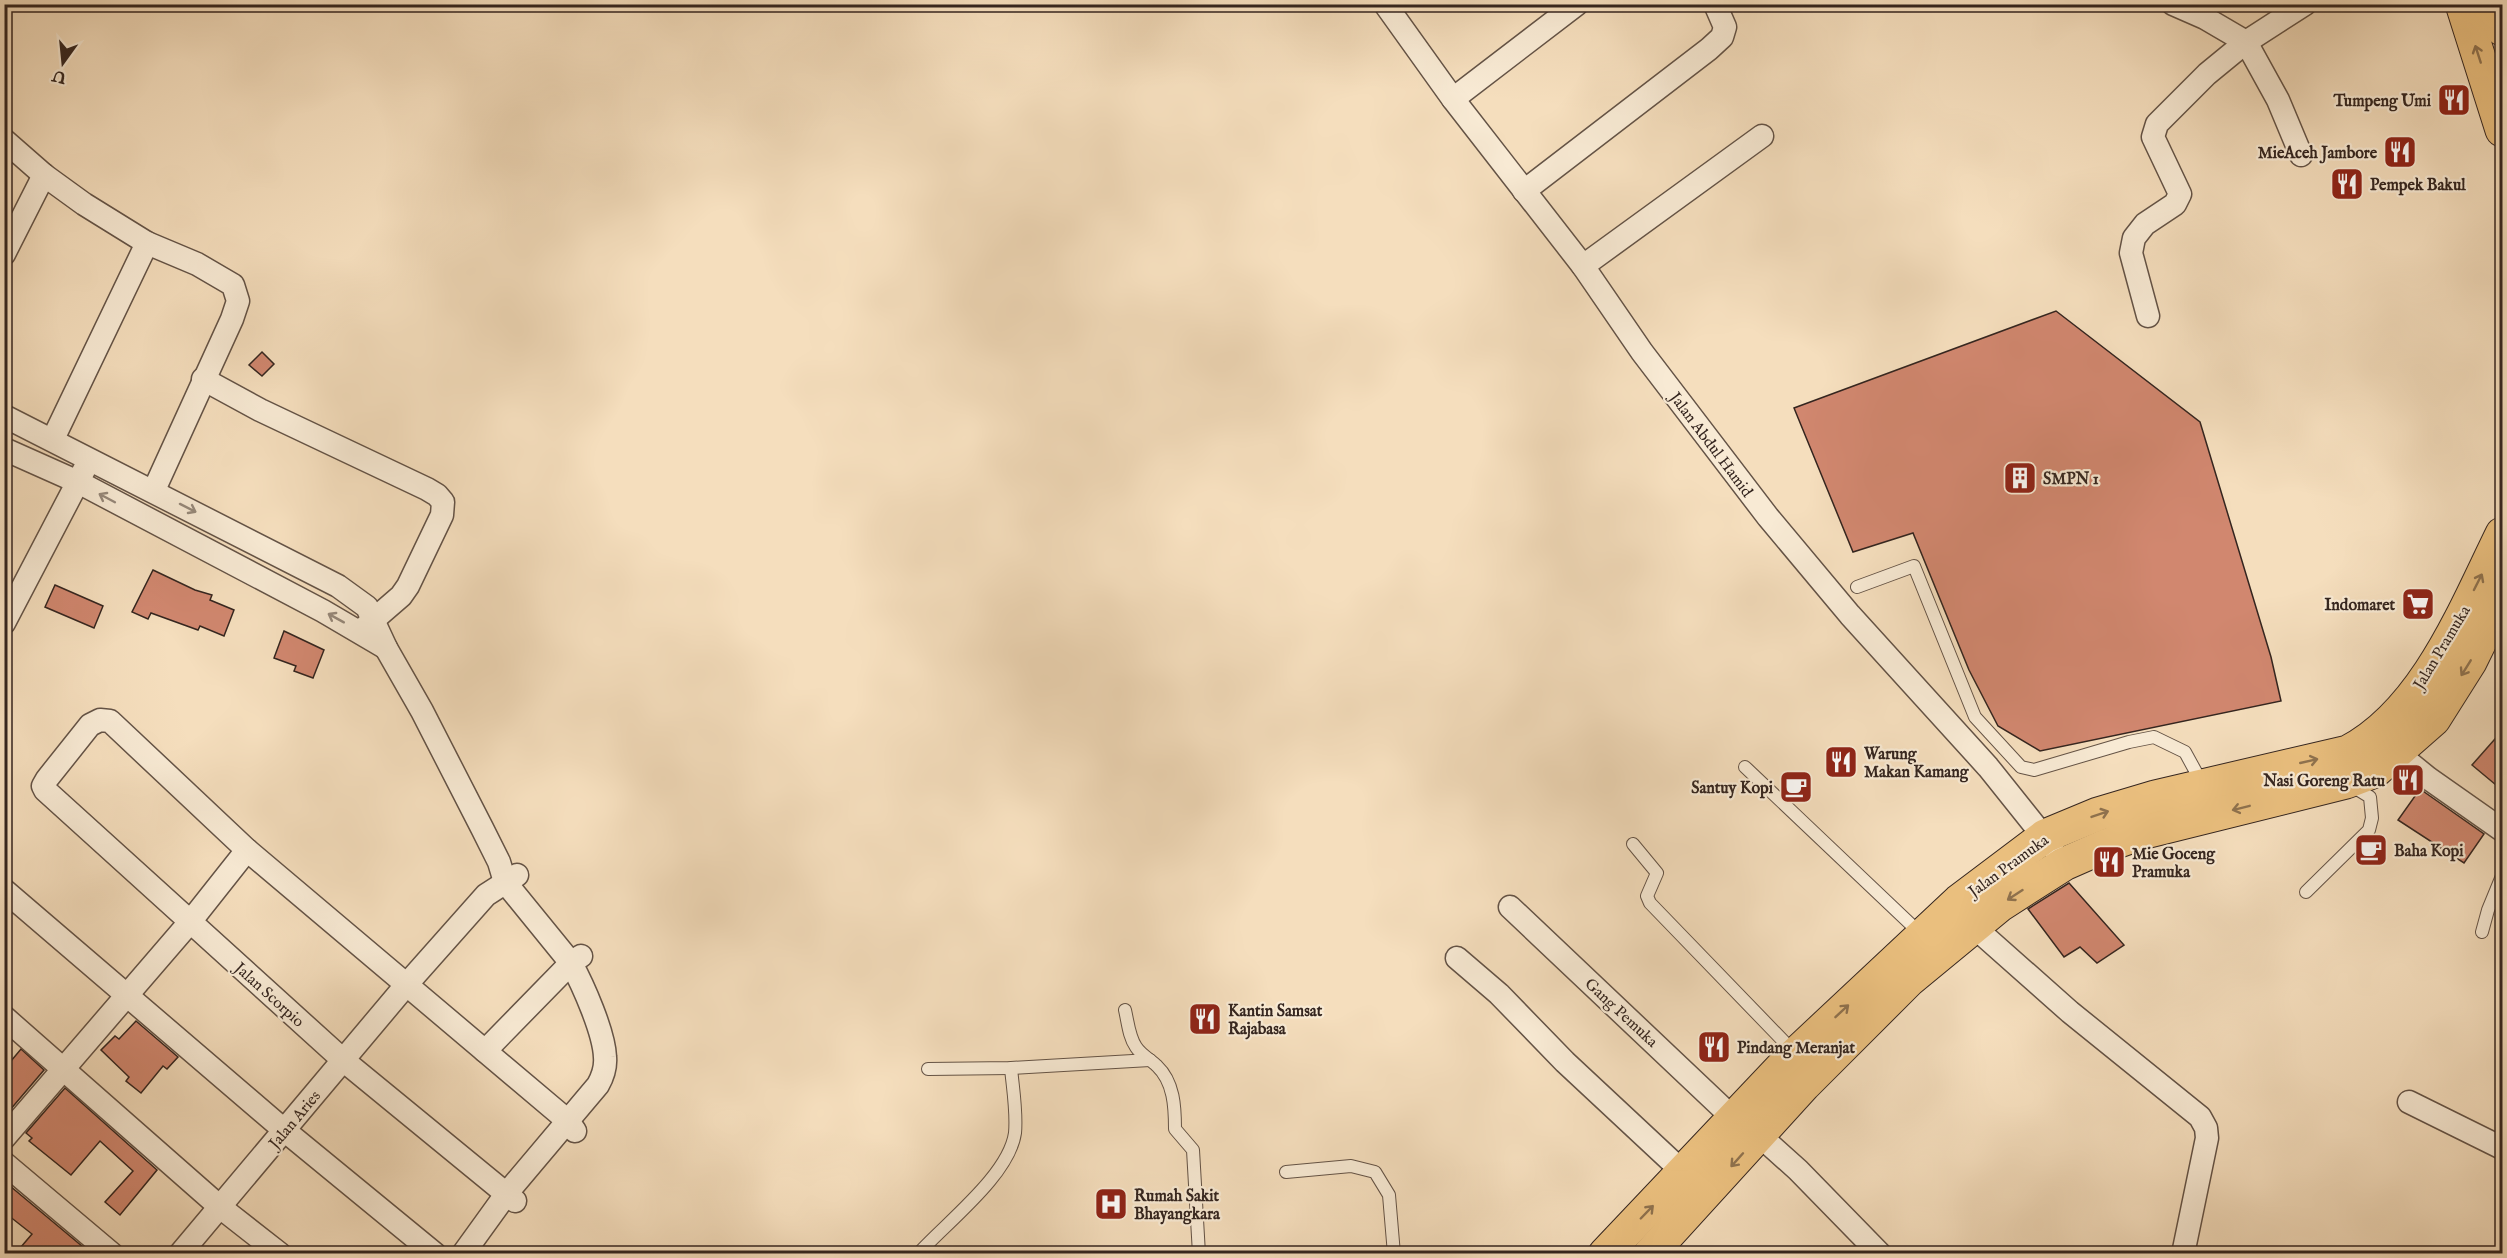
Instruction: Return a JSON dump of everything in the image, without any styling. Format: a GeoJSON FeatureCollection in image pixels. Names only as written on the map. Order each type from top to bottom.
{"type":"FeatureCollection","features":[{"type":"Feature","properties":{"kind":"main road"},"geometry":{"type":"LineString","coordinates":[[2462,4],[2502,130]]}},
{"type":"Feature","properties":{"kind":"main road"},"geometry":{"type":"LineString","coordinates":[[2495,4],[2502,28]]}},
{"type":"Feature","properties":{"kind":"main road","name":"Jalan Pramuka"},"geometry":{"type":"LineString","coordinates":[[1650,1254],[1746,1127],[1795,1068],[1922,936],[1959,901],[2045,836],[2098,814],[2203,786],[2348,752],[2366,743],[2416,691],[2429,672],[2447,644],[2502,534]]}},
{"type":"Feature","properties":{"kind":"main road","name":"Jalan Pramuka"},"geometry":{"type":"LineString","coordinates":[[1795,1068],[1910,980],[2000,905],[2064,864],[2141,833],[2346,782],[2376,771],[2434,719],[2470,662],[2502,597]]}},
{"type":"Feature","properties":{"kind":"main road","name":"Jalan Pramuka"},"geometry":{"type":"LineString","coordinates":[[1605,1254],[1684,1173],[1746,1127]]}},
{"type":"Feature","properties":{"kind":"street","name":"Jalan Abdul Hamid"},"geometry":{"type":"LineString","coordinates":[[1385,4],[1453,99],[1583,266],[1642,352],[1768,517],[1850,615],[1988,767],[2045,836],[2064,864]]}},
{"type":"Feature","properties":{"kind":"street"},"geometry":{"type":"LineString","coordinates":[[1453,99],[1577,4]]}},
{"type":"Feature","properties":{"kind":"street"},"geometry":{"type":"LineString","coordinates":[[1524,191],[1722,37],[1725,27],[1715,4]]}},
{"type":"Feature","properties":{"kind":"street"},"geometry":{"type":"LineString","coordinates":[[2173,4],[2205,18],[2246,42],[2278,100],[2301,155]]}},
{"type":"Feature","properties":{"kind":"street"},"geometry":{"type":"LineString","coordinates":[[2148,316],[2131,253],[2134,238],[2145,224],[2175,204],[2180,194],[2153,137],[2157,124],[2207,74],[2246,42],[2305,4]]}},
{"type":"Feature","properties":{"kind":"street"},"geometry":{"type":"LineString","coordinates":[[1583,266],[1762,136]]}},
{"type":"Feature","properties":{"kind":"street"},"geometry":{"type":"LineString","coordinates":[[4,140],[44,175],[84,204],[147,243],[197,264],[233,285],[238,301],[232,319],[154,490]]}},
{"type":"Feature","properties":{"kind":"street"},"geometry":{"type":"LineString","coordinates":[[4,254],[44,175]]}},
{"type":"Feature","properties":{"kind":"street"},"geometry":{"type":"LineString","coordinates":[[53,440],[147,243]]}},
{"type":"Feature","properties":{"kind":"street"},"geometry":{"type":"LineString","coordinates":[[203,379],[260,410],[427,489],[443,502],[442,515],[408,586],[401,596],[367,626]]}},
{"type":"Feature","properties":{"kind":"street"},"geometry":{"type":"LineString","coordinates":[[4,416],[154,490],[354,595],[367,607],[367,626]]}},
{"type":"Feature","properties":{"kind":"street"},"geometry":{"type":"LineString","coordinates":[[4,449],[78,483],[367,626],[386,648],[422,711],[507,873],[576,959],[589,968],[606,1014],[617,1064],[616,1081],[608,1095],[571,1126],[463,1254]]}},
{"type":"Feature","properties":{"kind":"street"},"geometry":{"type":"LineString","coordinates":[[4,623],[12,591],[90,460]]}},
{"type":"Feature","properties":{"kind":"street","name":"Jalan Scorpio"},"geometry":{"type":"LineString","coordinates":[[247,850],[110,721],[100,720],[90,725],[43,786],[343,1060],[511,1197]]}},
{"type":"Feature","properties":{"kind":"street"},"geometry":{"type":"LineString","coordinates":[[2396,753],[2502,830]]}},
{"type":"Feature","properties":{"kind":"street"},"geometry":{"type":"LineString","coordinates":[[4,1138],[190,922],[247,850],[571,1126]]}},
{"type":"Feature","properties":{"kind":"street","name":"Jalan Aries"},"geometry":{"type":"LineString","coordinates":[[180,1254],[407,984],[507,873]]}},
{"type":"Feature","properties":{"kind":"street"},"geometry":{"type":"LineString","coordinates":[[4,890],[284,1130],[435,1254]]}},
{"type":"Feature","properties":{"kind":"street","name":"Gang Pemuka"},"geometry":{"type":"LineString","coordinates":[[1510,907],[1746,1127],[1798,1170],[1880,1254]]}},
{"type":"Feature","properties":{"kind":"street"},"geometry":{"type":"LineString","coordinates":[[1973,926],[2070,1012],[2200,1117],[2206,1128],[2207,1138],[2182,1254]]}},
{"type":"Feature","properties":{"kind":"street"},"geometry":{"type":"LineString","coordinates":[[1457,958],[1499,994],[1565,1062],[1684,1173]]}},
{"type":"Feature","properties":{"kind":"street"},"geometry":{"type":"LineString","coordinates":[[485,1051],[576,959]]}},
{"type":"Feature","properties":{"kind":"street"},"geometry":{"type":"LineString","coordinates":[[4,1017],[219,1207],[280,1254]]}},
{"type":"Feature","properties":{"kind":"street"},"geometry":{"type":"LineString","coordinates":[[2409,1102],[2502,1148]]}},
{"type":"Feature","properties":{"kind":"street"},"geometry":{"type":"LineString","coordinates":[[4,1163],[112,1254]]}},
{"type":"Feature","properties":{"kind":"street"},"geometry":{"type":"LineString","coordinates":[[478,1254],[511,1197]]}},
{"type":"Feature","properties":{"kind":"lane"},"geometry":{"type":"LineString","coordinates":[[1857,586],[1914,566],[1975,717],[2021,767],[2034,770],[2129,742],[2154,737],[2185,752],[2203,786]]}},
{"type":"Feature","properties":{"kind":"lane"},"geometry":{"type":"LineString","coordinates":[[1745,767],[1922,936]]}},
{"type":"Feature","properties":{"kind":"lane"},"geometry":{"type":"LineString","coordinates":[[2306,892],[2369,830],[2372,818],[2370,797],[2346,782]]}},
{"type":"Feature","properties":{"kind":"lane"},"geometry":{"type":"LineString","coordinates":[[1633,844],[1657,873],[1647,896],[1650,903],[1795,1068]]}},
{"type":"Feature","properties":{"kind":"lane"},"geometry":{"type":"LineString","coordinates":[[2482,932],[2502,876]]}},
{"type":"Feature","properties":{"kind":"lane"},"geometry":{"type":"LineString","coordinates":[[1125,1010],[1137,1050],[1160,1068],[1170,1083],[1175,1129],[1192,1150],[1199,1254]]}},
{"type":"Feature","properties":{"kind":"lane"},"geometry":{"type":"LineString","coordinates":[[928,1069],[1011,1068],[1150,1060]]}},
{"type":"Feature","properties":{"kind":"lane"},"geometry":{"type":"LineString","coordinates":[[921,1252],[997,1173],[1009,1155],[1015,1134],[1016,1111],[1011,1068]]}},
{"type":"Feature","properties":{"kind":"lane"},"geometry":{"type":"LineString","coordinates":[[1286,1172],[1351,1166],[1375,1172],[1389,1195],[1394,1254]]}},
{"type":"Feature","properties":{"kind":"building","name":"SMPN 1"},"geometry":{"type":"Polygon","coordinates":[[[2056,311],[2200,422],[2271,657],[2281,701],[2040,751],[1998,726],[1969,670],[1913,533],[1853,552],[1794,408],[2056,311]]]}},
{"type":"Feature","properties":{"kind":"building"},"geometry":{"type":"Polygon","coordinates":[[[262,352],[274,364],[262,376],[249,365],[262,352]]]}},
{"type":"Feature","properties":{"kind":"building"},"geometry":{"type":"Polygon","coordinates":[[[153,570],[195,590],[212,595],[210,600],[234,610],[224,636],[200,626],[198,630],[151,613],[148,619],[132,612],[153,570]]]}},
{"type":"Feature","properties":{"kind":"building"},"geometry":{"type":"Polygon","coordinates":[[[55,585],[103,606],[94,628],[45,607],[55,585]]]}},
{"type":"Feature","properties":{"kind":"building"},"geometry":{"type":"Polygon","coordinates":[[[284,631],[324,650],[313,678],[294,671],[296,666],[274,658],[284,631]]]}},
{"type":"Feature","properties":{"kind":"building"},"geometry":{"type":"Polygon","coordinates":[[[2502,731],[2502,790],[2472,765],[2502,731]]]}},
{"type":"Feature","properties":{"kind":"building"},"geometry":{"type":"Polygon","coordinates":[[[2420,789],[2484,834],[2464,863],[2398,820],[2420,789]]]}},
{"type":"Feature","properties":{"kind":"building"},"geometry":{"type":"Polygon","coordinates":[[[2069,883],[2124,945],[2097,963],[2080,947],[2064,957],[2028,909],[2069,883]]]}},
{"type":"Feature","properties":{"kind":"building"},"geometry":{"type":"Polygon","coordinates":[[[136,1021],[178,1057],[167,1069],[163,1066],[141,1093],[126,1081],[129,1077],[101,1050],[115,1036],[119,1039],[136,1021]]]}},
{"type":"Feature","properties":{"kind":"building"},"geometry":{"type":"Polygon","coordinates":[[[21,1049],[44,1070],[4,1117],[4,1080],[11,1072],[6,1067],[21,1049]]]}},
{"type":"Feature","properties":{"kind":"building"},"geometry":{"type":"Polygon","coordinates":[[[65,1088],[157,1170],[120,1215],[105,1202],[133,1171],[100,1141],[71,1175],[29,1141],[32,1138],[26,1133],[65,1088]]]}},
{"type":"Feature","properties":{"kind":"building"},"geometry":{"type":"Polygon","coordinates":[[[4,1181],[89,1252],[15,1254],[32,1234],[4,1212],[4,1181]]]}},
{"type":"Feature","properties":{"kind":"place","name":"Tumpeng Umi"},"geometry":{"type":"Point","coordinates":[2454,100]}},
{"type":"Feature","properties":{"kind":"place","name":"MieAceh Jambore"},"geometry":{"type":"Point","coordinates":[2400,152]}},
{"type":"Feature","properties":{"kind":"place","name":"Pempek Bakul"},"geometry":{"type":"Point","coordinates":[2347,184]}},
{"type":"Feature","properties":{"kind":"place","name":"SMPN 1"},"geometry":{"type":"Point","coordinates":[2020,478]}},
{"type":"Feature","properties":{"kind":"place","name":"Indomaret"},"geometry":{"type":"Point","coordinates":[2418,604]}},
{"type":"Feature","properties":{"kind":"place","name":"Warung Makan Kamang"},"geometry":{"type":"Point","coordinates":[1841,762]}},
{"type":"Feature","properties":{"kind":"place","name":"Nasi Goreng Ratu"},"geometry":{"type":"Point","coordinates":[2408,780]}},
{"type":"Feature","properties":{"kind":"place","name":"Santuy Kopi"},"geometry":{"type":"Point","coordinates":[1796,787]}},
{"type":"Feature","properties":{"kind":"place","name":"Baha Kopi"},"geometry":{"type":"Point","coordinates":[2371,850]}},
{"type":"Feature","properties":{"kind":"place","name":"Mie Goceng Pramuka"},"geometry":{"type":"Point","coordinates":[2109,862]}},
{"type":"Feature","properties":{"kind":"place","name":"Kantin Samsat Rajabasa"},"geometry":{"type":"Point","coordinates":[1205,1019]}},
{"type":"Feature","properties":{"kind":"place","name":"Pindang Meranjat"},"geometry":{"type":"Point","coordinates":[1714,1047]}},
{"type":"Feature","properties":{"kind":"place","name":"Rumah Sakit Bhayangkara"},"geometry":{"type":"Point","coordinates":[1111,1204]}}]}
